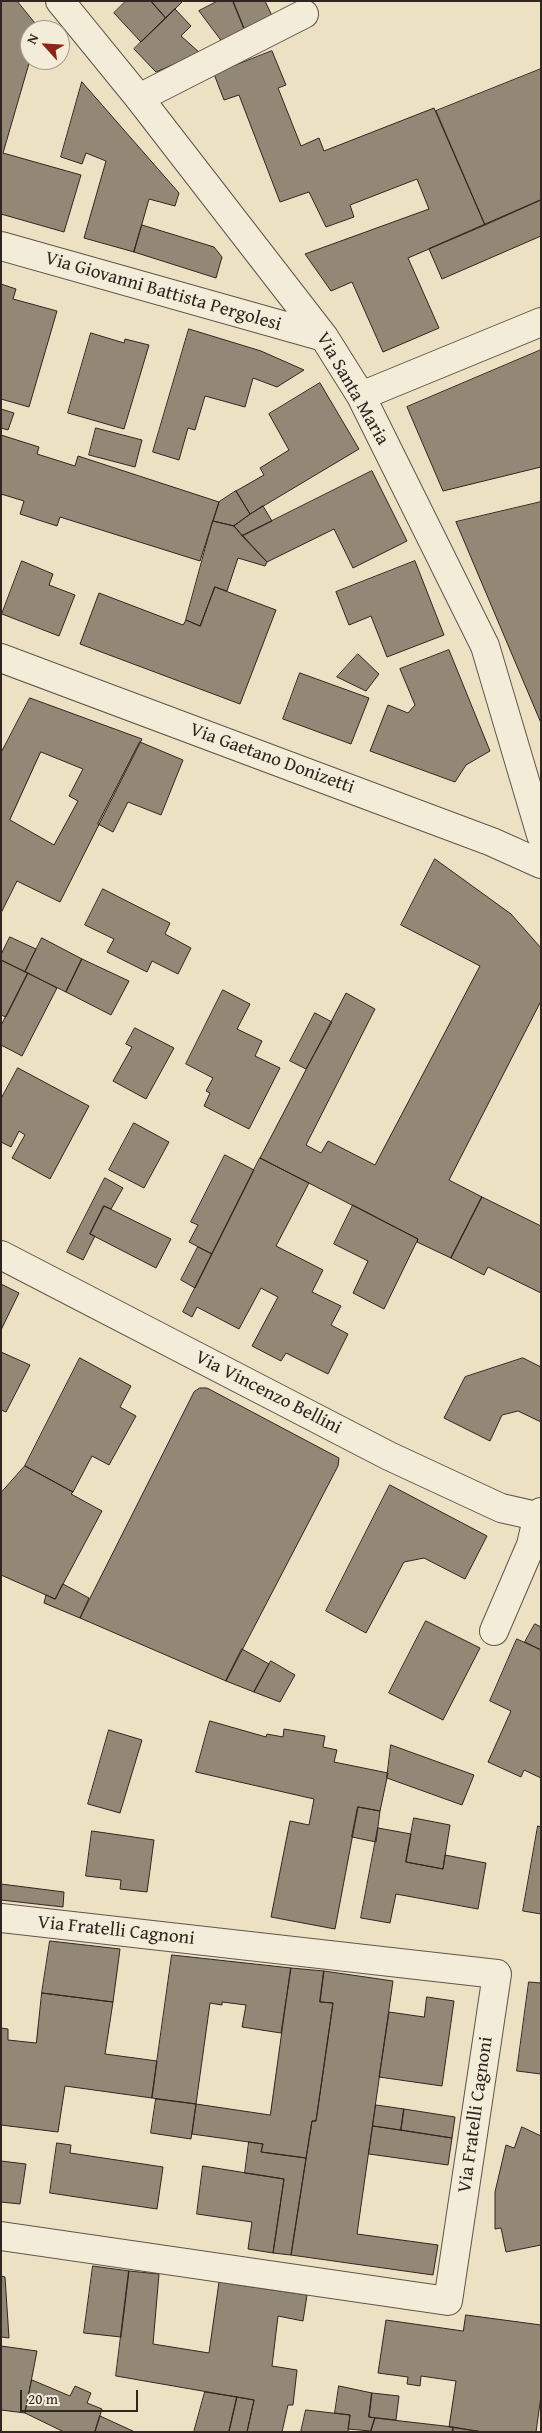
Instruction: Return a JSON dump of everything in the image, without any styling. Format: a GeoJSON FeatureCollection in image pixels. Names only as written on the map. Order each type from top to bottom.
{"type":"FeatureCollection","features":[{"type":"Feature","properties":{"kind":"street","name":"Via Santa Maria"},"geometry":{"type":"LineString","coordinates":[[60,1],[139,98],[324,337],[361,396],[485,646],[541,836]]}},
{"type":"Feature","properties":{"kind":"street"},"geometry":{"type":"LineString","coordinates":[[139,98],[304,14]]}},
{"type":"Feature","properties":{"kind":"street","name":"Via Giovanni Battista Pergolesi"},"geometry":{"type":"LineString","coordinates":[[1,246],[324,337]]}},
{"type":"Feature","properties":{"kind":"street"},"geometry":{"type":"LineString","coordinates":[[361,396],[541,322]]}},
{"type":"Feature","properties":{"kind":"street","name":"Via Gaetano Donizetti"},"geometry":{"type":"LineString","coordinates":[[2,662],[492,842],[541,864]]}},
{"type":"Feature","properties":{"kind":"street","name":"Via Vincenzo Bellini"},"geometry":{"type":"LineString","coordinates":[[1,1255],[389,1456],[501,1508],[540,1515]]}},
{"type":"Feature","properties":{"kind":"street"},"geometry":{"type":"LineString","coordinates":[[494,1631],[532,1545],[540,1515]]}},
{"type":"Feature","properties":{"kind":"street","name":"Via Fratelli Cagnoni"},"geometry":{"type":"LineString","coordinates":[[1,1918],[496,1974],[448,2302],[1,2236]]}},
{"type":"Feature","properties":{"kind":"building"},"geometry":{"type":"Polygon","coordinates":[[[1,1],[17,1],[32,20],[20,20],[20,70],[27,70],[3,153],[81,175],[64,232],[1,214],[1,1]]]}},
{"type":"Feature","properties":{"kind":"building"},"geometry":{"type":"Polygon","coordinates":[[[126,1],[151,1],[166,18],[141,42],[114,13],[126,1]]]}},
{"type":"Feature","properties":{"kind":"building"},"geometry":{"type":"Polygon","coordinates":[[[151,1],[183,1],[166,18],[151,1]]]}},
{"type":"Feature","properties":{"kind":"building"},"geometry":{"type":"Polygon","coordinates":[[[218,1],[233,1],[246,33],[223,43],[199,11],[218,1]]]}},
{"type":"Feature","properties":{"kind":"building"},"geometry":{"type":"Polygon","coordinates":[[[233,1],[265,1],[274,20],[246,33],[233,1]]]}},
{"type":"Feature","properties":{"kind":"building"},"geometry":{"type":"Polygon","coordinates":[[[175,9],[191,26],[181,36],[200,53],[156,72],[134,49],[175,9]]]}},
{"type":"Feature","properties":{"kind":"building"},"geometry":{"type":"Polygon","coordinates":[[[272,51],[286,85],[278,88],[301,146],[319,138],[324,151],[434,108],[485,225],[408,258],[439,328],[383,352],[352,282],[331,291],[305,254],[429,209],[417,179],[350,205],[354,217],[326,227],[309,192],[280,202],[239,95],[224,100],[214,74],[272,51]]]}},
{"type":"Feature","properties":{"kind":"building"},"geometry":{"type":"Polygon","coordinates":[[[541,69],[541,200],[485,225],[436,111],[541,69]]]}},
{"type":"Feature","properties":{"kind":"building"},"geometry":{"type":"Polygon","coordinates":[[[82,82],[179,193],[175,206],[149,199],[134,252],[84,238],[106,161],[86,153],[82,164],[61,157],[82,82]]]}},
{"type":"Feature","properties":{"kind":"building"},"geometry":{"type":"Polygon","coordinates":[[[541,200],[541,236],[442,279],[429,249],[541,200]]]}},
{"type":"Feature","properties":{"kind":"building"},"geometry":{"type":"Polygon","coordinates":[[[142,225],[214,247],[222,257],[216,278],[134,252],[142,225]]]}},
{"type":"Feature","properties":{"kind":"building"},"geometry":{"type":"Polygon","coordinates":[[[1,284],[16,289],[13,299],[57,311],[29,407],[1,399],[1,284]]]}},
{"type":"Feature","properties":{"kind":"building"},"geometry":{"type":"Polygon","coordinates":[[[189,329],[261,351],[304,370],[277,387],[253,378],[245,407],[205,396],[195,430],[188,428],[179,460],[153,452],[189,329]]]}},
{"type":"Feature","properties":{"kind":"building"},"geometry":{"type":"Polygon","coordinates":[[[91,333],[124,343],[125,339],[149,345],[124,429],[68,413],[91,333]]]}},
{"type":"Feature","properties":{"kind":"building"},"geometry":{"type":"Polygon","coordinates":[[[541,350],[541,467],[443,491],[407,407],[541,350]]]}},
{"type":"Feature","properties":{"kind":"building"},"geometry":{"type":"Polygon","coordinates":[[[320,383],[359,449],[250,514],[236,491],[264,475],[260,468],[289,450],[269,414],[320,383]]]}},
{"type":"Feature","properties":{"kind":"building"},"geometry":{"type":"Polygon","coordinates":[[[1,409],[14,413],[8,430],[1,428],[1,409]]]}},
{"type":"Feature","properties":{"kind":"building"},"geometry":{"type":"Polygon","coordinates":[[[96,428],[142,440],[135,467],[89,455],[96,428]]]}},
{"type":"Feature","properties":{"kind":"building"},"geometry":{"type":"Polygon","coordinates":[[[1,435],[39,447],[37,454],[75,466],[78,456],[219,502],[200,561],[60,517],[57,526],[20,514],[24,501],[1,494],[1,435]]]}},
{"type":"Feature","properties":{"kind":"building"},"geometry":{"type":"Polygon","coordinates":[[[372,471],[407,541],[353,568],[334,529],[267,562],[242,536],[372,471]]]}},
{"type":"Feature","properties":{"kind":"building"},"geometry":{"type":"Polygon","coordinates":[[[236,491],[250,514],[234,526],[213,521],[219,502],[236,491]]]}},
{"type":"Feature","properties":{"kind":"building"},"geometry":{"type":"Polygon","coordinates":[[[541,502],[541,723],[456,522],[541,502]]]}},
{"type":"Feature","properties":{"kind":"building"},"geometry":{"type":"Polygon","coordinates":[[[263,506],[272,521],[242,536],[234,526],[263,506]]]}},
{"type":"Feature","properties":{"kind":"building"},"geometry":{"type":"Polygon","coordinates":[[[213,521],[234,526],[267,562],[265,566],[238,558],[227,591],[215,587],[200,626],[186,620],[213,521]]]}},
{"type":"Feature","properties":{"kind":"building"},"geometry":{"type":"Polygon","coordinates":[[[22,561],[53,574],[49,585],[75,595],[59,636],[2,614],[22,561]]]}},
{"type":"Feature","properties":{"kind":"building"},"geometry":{"type":"Polygon","coordinates":[[[415,561],[444,635],[387,657],[371,616],[349,625],[336,592],[415,561]]]}},
{"type":"Feature","properties":{"kind":"building"},"geometry":{"type":"Polygon","coordinates":[[[215,587],[276,610],[240,704],[80,644],[99,593],[183,625],[186,620],[200,626],[215,587]]]}},
{"type":"Feature","properties":{"kind":"building"},"geometry":{"type":"Polygon","coordinates":[[[449,650],[490,751],[466,765],[455,782],[370,751],[388,705],[408,713],[415,705],[400,669],[449,650]]]}},
{"type":"Feature","properties":{"kind":"building"},"geometry":{"type":"Polygon","coordinates":[[[358,654],[379,674],[366,691],[337,677],[358,654]]]}},
{"type":"Feature","properties":{"kind":"building"},"geometry":{"type":"Polygon","coordinates":[[[300,673],[369,698],[351,744],[283,719],[300,673]]]}},
{"type":"Feature","properties":{"kind":"building"},"geometry":{"type":"Polygon","coordinates":[[[30,698],[142,739],[60,902],[17,881],[1,913],[1,753],[30,698]],[[41,752],[10,820],[54,845],[78,801],[69,796],[83,769],[41,752]]]}},
{"type":"Feature","properties":{"kind":"building"},"geometry":{"type":"Polygon","coordinates":[[[140,742],[183,760],[161,815],[128,802],[113,832],[98,824],[140,742]]]}},
{"type":"Feature","properties":{"kind":"building"},"geometry":{"type":"Polygon","coordinates":[[[435,859],[511,914],[541,948],[541,1001],[449,1180],[482,1197],[451,1258],[417,1242],[418,1239],[260,1158],[346,993],[375,1009],[306,1145],[321,1153],[328,1141],[375,1165],[480,966],[401,925],[435,859]]]}},
{"type":"Feature","properties":{"kind":"building"},"geometry":{"type":"Polygon","coordinates":[[[103,889],[170,923],[165,934],[191,948],[178,974],[152,961],[147,972],[107,952],[114,939],[85,925],[103,889]]]}},
{"type":"Feature","properties":{"kind":"building"},"geometry":{"type":"Polygon","coordinates":[[[10,937],[36,949],[25,972],[1,960],[1,955],[10,937]]]}},
{"type":"Feature","properties":{"kind":"building"},"geometry":{"type":"Polygon","coordinates":[[[42,938],[82,959],[66,992],[25,972],[42,938]]]}},
{"type":"Feature","properties":{"kind":"building"},"geometry":{"type":"Polygon","coordinates":[[[82,959],[129,981],[111,1015],[66,992],[82,959]]]}},
{"type":"Feature","properties":{"kind":"building"},"geometry":{"type":"Polygon","coordinates":[[[1,960],[28,973],[6,1017],[1,1015],[1,960]]]}},
{"type":"Feature","properties":{"kind":"building"},"geometry":{"type":"Polygon","coordinates":[[[28,973],[57,988],[22,1056],[1,1045],[1,1026],[28,973]]]}},
{"type":"Feature","properties":{"kind":"building"},"geometry":{"type":"Polygon","coordinates":[[[223,990],[250,1004],[237,1029],[262,1041],[255,1056],[280,1068],[249,1129],[204,1106],[210,1093],[206,1091],[213,1078],[186,1064],[223,990]]]}},
{"type":"Feature","properties":{"kind":"building"},"geometry":{"type":"Polygon","coordinates":[[[315,1013],[332,1022],[306,1069],[290,1061],[315,1013]]]}},
{"type":"Feature","properties":{"kind":"building"},"geometry":{"type":"Polygon","coordinates":[[[135,1028],[174,1048],[146,1099],[113,1081],[132,1047],[126,1044],[135,1028]]]}},
{"type":"Feature","properties":{"kind":"building"},"geometry":{"type":"Polygon","coordinates":[[[18,1068],[89,1106],[50,1179],[12,1158],[25,1135],[19,1131],[11,1147],[1,1142],[1,1099],[18,1068]]]}},
{"type":"Feature","properties":{"kind":"building"},"geometry":{"type":"Polygon","coordinates":[[[134,1123],[169,1142],[144,1188],[109,1170],[134,1123]]]}},
{"type":"Feature","properties":{"kind":"building"},"geometry":{"type":"Polygon","coordinates":[[[225,1155],[254,1170],[212,1254],[189,1242],[198,1225],[191,1222],[225,1155]]]}},
{"type":"Feature","properties":{"kind":"building"},"geometry":{"type":"Polygon","coordinates":[[[260,1158],[309,1183],[276,1246],[323,1270],[312,1292],[341,1306],[331,1325],[348,1334],[328,1374],[286,1353],[281,1361],[252,1346],[278,1297],[261,1288],[239,1329],[197,1307],[192,1317],[183,1312],[260,1158]]]}},
{"type":"Feature","properties":{"kind":"building"},"geometry":{"type":"Polygon","coordinates":[[[105,1178],[123,1188],[111,1209],[104,1206],[90,1234],[95,1236],[83,1260],[67,1252],[105,1178]]]}},
{"type":"Feature","properties":{"kind":"building"},"geometry":{"type":"Polygon","coordinates":[[[482,1197],[541,1226],[541,1293],[488,1267],[484,1275],[451,1258],[482,1197]]]}},
{"type":"Feature","properties":{"kind":"building"},"geometry":{"type":"Polygon","coordinates":[[[353,1205],[418,1239],[384,1309],[353,1293],[368,1261],[334,1244],[353,1205]]]}},
{"type":"Feature","properties":{"kind":"building"},"geometry":{"type":"Polygon","coordinates":[[[104,1206],[171,1239],[156,1268],[90,1234],[104,1206]]]}},
{"type":"Feature","properties":{"kind":"building"},"geometry":{"type":"Polygon","coordinates":[[[198,1247],[212,1254],[195,1288],[181,1280],[198,1247]]]}},
{"type":"Feature","properties":{"kind":"building"},"geometry":{"type":"Polygon","coordinates":[[[1,1284],[19,1293],[1,1330],[1,1284]]]}},
{"type":"Feature","properties":{"kind":"building"},"geometry":{"type":"Polygon","coordinates":[[[1,1352],[30,1365],[6,1412],[1,1410],[1,1352]]]}},
{"type":"Feature","properties":{"kind":"building"},"geometry":{"type":"Polygon","coordinates":[[[80,1358],[131,1386],[120,1407],[136,1416],[109,1465],[92,1456],[73,1492],[25,1466],[80,1358]]]}},
{"type":"Feature","properties":{"kind":"building"},"geometry":{"type":"Polygon","coordinates":[[[523,1358],[541,1367],[541,1422],[518,1411],[502,1415],[490,1441],[444,1418],[465,1377],[523,1358]]]}},
{"type":"Feature","properties":{"kind":"building"},"geometry":{"type":"Polygon","coordinates":[[[200,1388],[207,1388],[339,1458],[338,1466],[226,1681],[80,1618],[194,1392],[200,1388]]]}},
{"type":"Feature","properties":{"kind":"building"},"geometry":{"type":"Polygon","coordinates":[[[25,1466],[73,1492],[71,1494],[102,1511],[55,1599],[1,1575],[1,1493],[25,1466]]]}},
{"type":"Feature","properties":{"kind":"building"},"geometry":{"type":"Polygon","coordinates":[[[390,1485],[487,1536],[465,1579],[424,1558],[404,1562],[366,1633],[326,1611],[390,1485]]]}},
{"type":"Feature","properties":{"kind":"building"},"geometry":{"type":"Polygon","coordinates":[[[63,1584],[89,1598],[80,1618],[44,1603],[46,1595],[55,1599],[63,1584]]]}},
{"type":"Feature","properties":{"kind":"building"},"geometry":{"type":"Polygon","coordinates":[[[426,1621],[480,1648],[443,1720],[389,1693],[426,1621]]]}},
{"type":"Feature","properties":{"kind":"building"},"geometry":{"type":"Polygon","coordinates":[[[535,1624],[541,1627],[541,1650],[525,1642],[535,1624]]]}},
{"type":"Feature","properties":{"kind":"building"},"geometry":{"type":"Polygon","coordinates":[[[517,1639],[541,1650],[541,1778],[524,1770],[521,1777],[488,1762],[511,1711],[490,1701],[517,1639]]]}},
{"type":"Feature","properties":{"kind":"building"},"geometry":{"type":"Polygon","coordinates":[[[242,1649],[269,1664],[254,1692],[226,1681],[242,1649]]]}},
{"type":"Feature","properties":{"kind":"building"},"geometry":{"type":"Polygon","coordinates":[[[271,1661],[295,1675],[280,1702],[254,1692],[271,1661]]]}},
{"type":"Feature","properties":{"kind":"building"},"geometry":{"type":"Polygon","coordinates":[[[210,1721],[266,1737],[267,1734],[283,1737],[284,1729],[325,1736],[323,1747],[337,1750],[334,1762],[388,1773],[380,1811],[358,1807],[335,1929],[271,1917],[290,1821],[309,1825],[314,1799],[196,1772],[210,1721]]]}},
{"type":"Feature","properties":{"kind":"building"},"geometry":{"type":"Polygon","coordinates":[[[109,1730],[142,1740],[120,1813],[88,1804],[109,1730]]]}},
{"type":"Feature","properties":{"kind":"building"},"geometry":{"type":"Polygon","coordinates":[[[391,1745],[474,1775],[462,1805],[387,1778],[391,1745]]]}},
{"type":"Feature","properties":{"kind":"building"},"geometry":{"type":"Polygon","coordinates":[[[358,1807],[380,1811],[376,1842],[352,1837],[358,1807]]]}},
{"type":"Feature","properties":{"kind":"building"},"geometry":{"type":"Polygon","coordinates":[[[414,1818],[450,1825],[443,1869],[406,1862],[414,1818]]]}},
{"type":"Feature","properties":{"kind":"building"},"geometry":{"type":"Polygon","coordinates":[[[538,1826],[541,1827],[541,1914],[523,1911],[538,1826]]]}},
{"type":"Feature","properties":{"kind":"building"},"geometry":{"type":"Polygon","coordinates":[[[378,1828],[411,1834],[406,1862],[443,1869],[445,1855],[486,1863],[478,1909],[396,1894],[390,1923],[361,1918],[378,1828]]]}},
{"type":"Feature","properties":{"kind":"building"},"geometry":{"type":"Polygon","coordinates":[[[92,1831],[154,1840],[147,1892],[120,1889],[121,1880],[86,1876],[92,1831]]]}},
{"type":"Feature","properties":{"kind":"building"},"geometry":{"type":"Polygon","coordinates":[[[1,1884],[64,1892],[63,1907],[1,1900],[1,1884]]]}},
{"type":"Feature","properties":{"kind":"building"},"geometry":{"type":"Polygon","coordinates":[[[50,1941],[120,1949],[113,2002],[42,1993],[50,1941]]]}},
{"type":"Feature","properties":{"kind":"building"},"geometry":{"type":"Polygon","coordinates":[[[172,1955],[291,1968],[281,2033],[242,2027],[246,2005],[222,2002],[222,2005],[210,2003],[196,2104],[152,2098],[172,1955]]]}},
{"type":"Feature","properties":{"kind":"building"},"geometry":{"type":"Polygon","coordinates":[[[291,1968],[324,1971],[320,2002],[333,2003],[316,2121],[312,2121],[306,2158],[261,2152],[263,2144],[192,2134],[196,2104],[270,2115],[291,1968]]]}},
{"type":"Feature","properties":{"kind":"building"},"geometry":{"type":"Polygon","coordinates":[[[324,1971],[393,1981],[357,2234],[438,2245],[433,2275],[291,2255],[312,2121],[316,2121],[333,2003],[320,2002],[324,1971]]]}},
{"type":"Feature","properties":{"kind":"building"},"geometry":{"type":"Polygon","coordinates":[[[529,1982],[541,1983],[541,2074],[517,2071],[529,1982]]]}},
{"type":"Feature","properties":{"kind":"building"},"geometry":{"type":"Polygon","coordinates":[[[42,1993],[113,2002],[105,2054],[157,2061],[152,2098],[65,2086],[58,2132],[1,2125],[1,2028],[8,2029],[8,2040],[36,2043],[42,1993]]]}},
{"type":"Feature","properties":{"kind":"building"},"geometry":{"type":"Polygon","coordinates":[[[427,1997],[454,2001],[442,2086],[379,2077],[389,2012],[424,2017],[427,1997]]]}},
{"type":"Feature","properties":{"kind":"building"},"geometry":{"type":"Polygon","coordinates":[[[156,2099],[196,2104],[191,2139],[151,2133],[156,2099]]]}},
{"type":"Feature","properties":{"kind":"building"},"geometry":{"type":"Polygon","coordinates":[[[376,2105],[404,2109],[401,2130],[373,2126],[376,2105]]]}},
{"type":"Feature","properties":{"kind":"building"},"geometry":{"type":"Polygon","coordinates":[[[404,2109],[455,2117],[452,2138],[401,2130],[404,2109]]]}},
{"type":"Feature","properties":{"kind":"building"},"geometry":{"type":"Polygon","coordinates":[[[373,2126],[452,2138],[448,2165],[369,2154],[373,2126]]]}},
{"type":"Feature","properties":{"kind":"building"},"geometry":{"type":"Polygon","coordinates":[[[522,2127],[541,2136],[541,2245],[506,2252],[501,2228],[495,2229],[495,2192],[506,2145],[514,2148],[522,2127]]]}},
{"type":"Feature","properties":{"kind":"building"},"geometry":{"type":"Polygon","coordinates":[[[249,2142],[263,2144],[261,2152],[306,2158],[291,2255],[273,2253],[284,2179],[245,2173],[249,2142]]]}},
{"type":"Feature","properties":{"kind":"building"},"geometry":{"type":"Polygon","coordinates":[[[57,2143],[71,2145],[70,2153],[163,2167],[157,2209],[50,2193],[57,2143]]]}},
{"type":"Feature","properties":{"kind":"building"},"geometry":{"type":"Polygon","coordinates":[[[1,2161],[26,2164],[20,2204],[1,2202],[1,2161]]]}},
{"type":"Feature","properties":{"kind":"building"},"geometry":{"type":"Polygon","coordinates":[[[203,2166],[284,2179],[273,2253],[248,2249],[252,2222],[197,2214],[203,2166]]]}},
{"type":"Feature","properties":{"kind":"building"},"geometry":{"type":"Polygon","coordinates":[[[93,2266],[129,2271],[121,2337],[84,2333],[93,2266]]]}},
{"type":"Feature","properties":{"kind":"building"},"geometry":{"type":"Polygon","coordinates":[[[129,2271],[159,2274],[153,2344],[209,2353],[219,2282],[307,2295],[303,2321],[278,2316],[272,2366],[297,2370],[293,2405],[288,2405],[282,2432],[247,2432],[254,2400],[116,2376],[129,2271]]]}},
{"type":"Feature","properties":{"kind":"building"},"geometry":{"type":"Polygon","coordinates":[[[1,2276],[5,2277],[9,2338],[1,2337],[1,2276]]]}},
{"type":"Feature","properties":{"kind":"building"},"geometry":{"type":"Polygon","coordinates":[[[466,2315],[541,2325],[541,2396],[536,2432],[483,2432],[449,2427],[456,2381],[421,2376],[420,2386],[407,2384],[408,2377],[378,2373],[386,2320],[463,2331],[466,2315]]]}},
{"type":"Feature","properties":{"kind":"building"},"geometry":{"type":"Polygon","coordinates":[[[1,2346],[37,2351],[25,2413],[1,2410],[1,2346]]]}},
{"type":"Feature","properties":{"kind":"building"},"geometry":{"type":"Polygon","coordinates":[[[32,2380],[70,2396],[75,2386],[91,2393],[87,2403],[102,2409],[95,2432],[64,2432],[25,2413],[32,2380]]]}},
{"type":"Feature","properties":{"kind":"building"},"geometry":{"type":"Polygon","coordinates":[[[339,2386],[372,2393],[369,2417],[375,2418],[371,2431],[348,2429],[350,2415],[335,2413],[339,2386]]]}},
{"type":"Feature","properties":{"kind":"building"},"geometry":{"type":"Polygon","coordinates":[[[205,2392],[237,2397],[229,2432],[194,2432],[205,2392]]]}},
{"type":"Feature","properties":{"kind":"building"},"geometry":{"type":"Polygon","coordinates":[[[372,2393],[399,2396],[396,2420],[369,2417],[372,2393]]]}},
{"type":"Feature","properties":{"kind":"building"},"geometry":{"type":"Polygon","coordinates":[[[237,2397],[254,2400],[247,2432],[229,2432],[237,2397]]]}},
{"type":"Feature","properties":{"kind":"building"},"geometry":{"type":"Polygon","coordinates":[[[306,2410],[350,2415],[348,2432],[301,2432],[306,2410]]]}},
{"type":"Feature","properties":{"kind":"building"},"geometry":{"type":"Polygon","coordinates":[[[100,2416],[135,2432],[95,2432],[100,2416]]]}},
{"type":"Feature","properties":{"kind":"building"},"geometry":{"type":"Polygon","coordinates":[[[375,2418],[453,2427],[453,2432],[373,2432],[371,2431],[375,2418]]]}},
{"type":"Feature","properties":{"kind":"building"},"geometry":{"type":"Polygon","coordinates":[[[453,2427],[483,2432],[453,2432],[453,2427]]]}}]}
